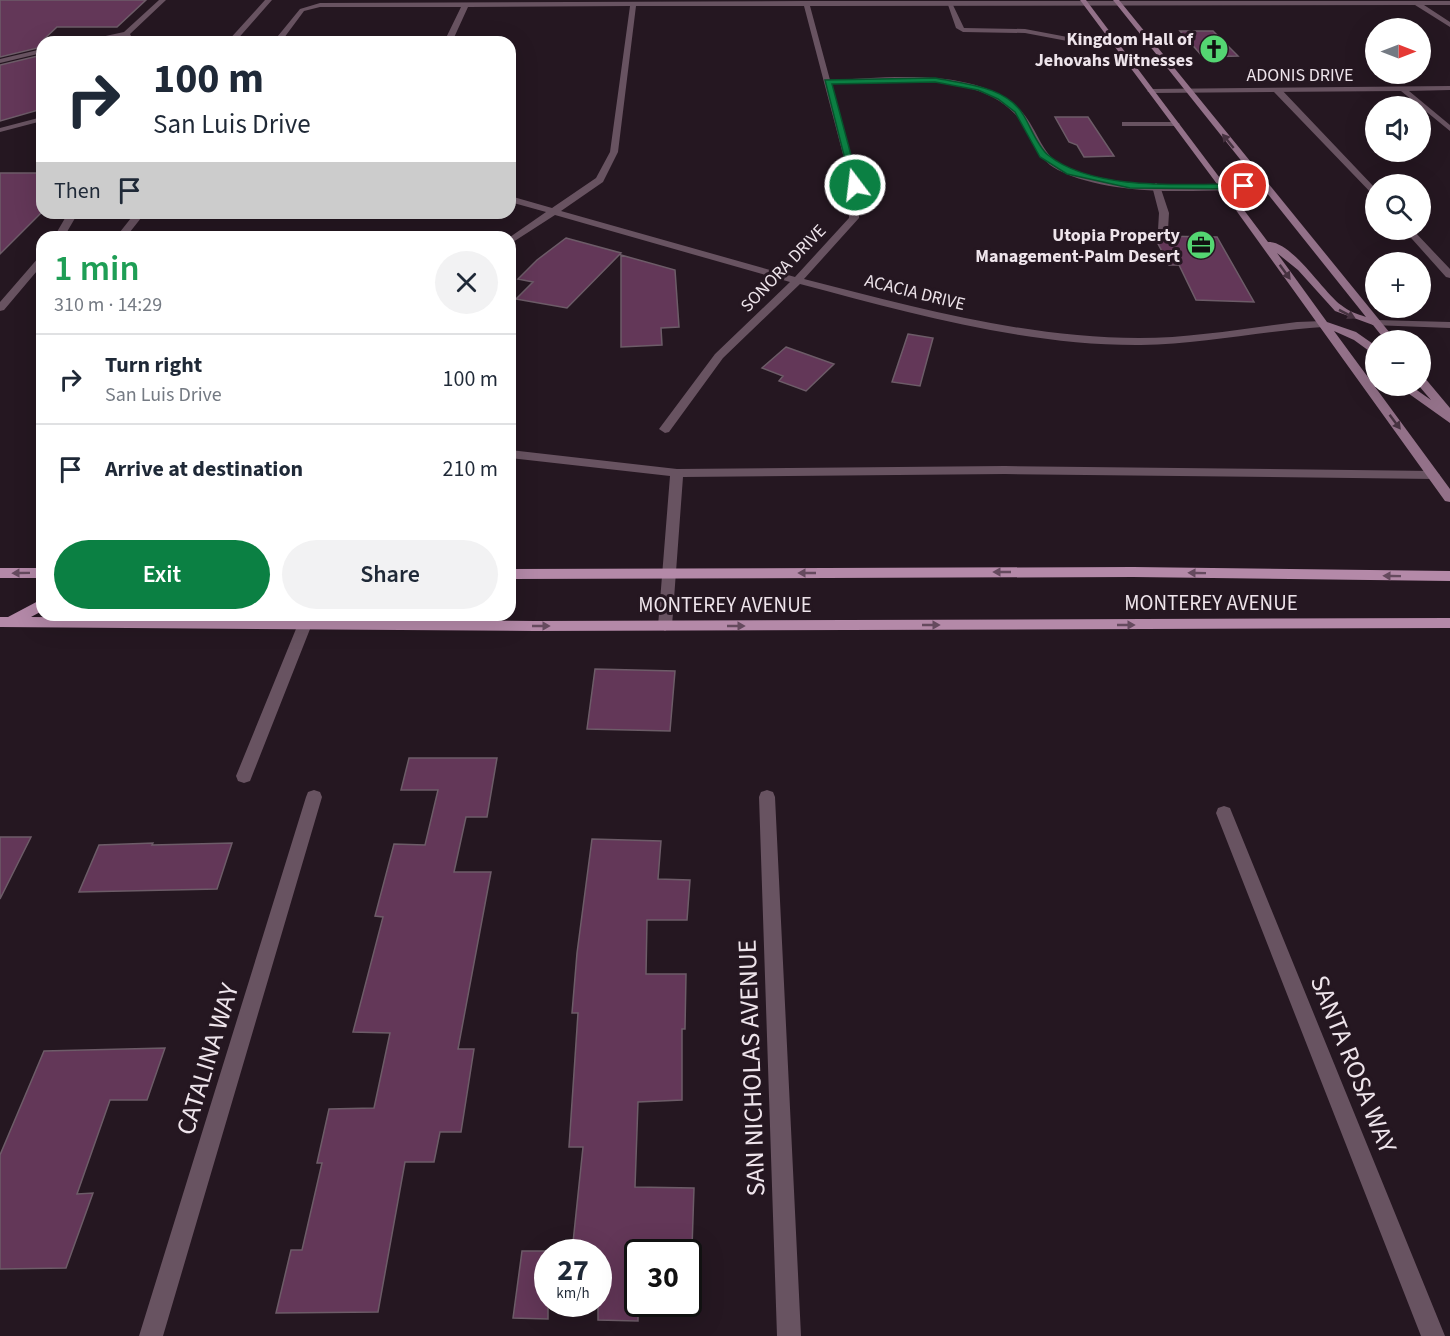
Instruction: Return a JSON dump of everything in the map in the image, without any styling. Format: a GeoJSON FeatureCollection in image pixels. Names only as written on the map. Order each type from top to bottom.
{"type":"FeatureCollection","features":[{"type":"Feature","properties":{"kind":"main road"},"geometry":{"type":"LineString","coordinates":[[1084,2],[1223,186],[1450,498]]}},
{"type":"Feature","properties":{"kind":"main road"},"geometry":{"type":"LineString","coordinates":[[1117,2],[1382,330]]}},
{"type":"Feature","properties":{"kind":"main road"},"geometry":{"type":"LineString","coordinates":[[1258,234],[1301,267],[1334,307],[1351,318],[1376,323]]}},
{"type":"Feature","properties":{"kind":"main road"},"geometry":{"type":"LineString","coordinates":[[1323,324],[1356,335],[1365,341]]}},
{"type":"Feature","properties":{"kind":"main road"},"geometry":{"type":"LineString","coordinates":[[1431,393],[1450,417]]}},
{"type":"Feature","properties":{"kind":"main road"},"geometry":{"type":"LineString","coordinates":[[1416,396],[1431,408],[1450,417]]}},
{"type":"Feature","properties":{"kind":"main road","name":"MONTEREY AVENUE"},"geometry":{"type":"LineString","coordinates":[[516,574],[1133,572],[1450,576]]}},
{"type":"Feature","properties":{"kind":"main road"},"geometry":{"type":"LineString","coordinates":[[0,573],[36,573]]}},
{"type":"Feature","properties":{"kind":"main road"},"geometry":{"type":"LineString","coordinates":[[5,622],[36,607]]}},
{"type":"Feature","properties":{"kind":"main road","name":"MONTEREY AVENUE"},"geometry":{"type":"LineString","coordinates":[[5,622],[665,626],[1450,623]]}},
{"type":"Feature","properties":{"kind":"street"},"geometry":{"type":"LineString","coordinates":[[115,36],[126,34],[163,0]]}},
{"type":"Feature","properties":{"kind":"street"},"geometry":{"type":"LineString","coordinates":[[236,36],[269,0]]}},
{"type":"Feature","properties":{"kind":"street"},"geometry":{"type":"LineString","coordinates":[[282,36],[303,10],[320,6],[1084,2],[1450,3]]}},
{"type":"Feature","properties":{"kind":"street","name":"SONORA DRIVE"},"geometry":{"type":"LineString","coordinates":[[665,429],[719,356],[798,280],[854,218],[855,185],[806,3]]}},
{"type":"Feature","properties":{"kind":"street"},"geometry":{"type":"LineString","coordinates":[[949,3],[959,28],[963,30],[1024,31],[1078,41],[1113,40]]}},
{"type":"Feature","properties":{"kind":"street"},"geometry":{"type":"LineString","coordinates":[[1416,3],[1450,25]]}},
{"type":"Feature","properties":{"kind":"street"},"geometry":{"type":"LineString","coordinates":[[451,36],[465,5]]}},
{"type":"Feature","properties":{"kind":"street"},"geometry":{"type":"LineString","coordinates":[[516,237],[600,180],[614,152],[633,5]]}},
{"type":"Feature","properties":{"kind":"street"},"geometry":{"type":"LineString","coordinates":[[0,61],[36,52]]}},
{"type":"Feature","properties":{"kind":"street"},"geometry":{"type":"LineString","coordinates":[[828,82],[935,80],[980,88],[1000,97],[1018,111],[1043,156],[1070,172],[1130,186],[1265,186]]}},
{"type":"Feature","properties":{"kind":"street","name":"ADONIS DRIVE"},"geometry":{"type":"LineString","coordinates":[[1151,91],[1450,88]]}},
{"type":"Feature","properties":{"kind":"street"},"geometry":{"type":"LineString","coordinates":[[1277,90],[1365,183]]}},
{"type":"Feature","properties":{"kind":"street"},"geometry":{"type":"LineString","coordinates":[[1404,90],[1450,129]]}},
{"type":"Feature","properties":{"kind":"street"},"geometry":{"type":"LineString","coordinates":[[0,130],[36,121]]}},
{"type":"Feature","properties":{"kind":"street"},"geometry":{"type":"LineString","coordinates":[[1125,124],[1176,124]]}},
{"type":"Feature","properties":{"kind":"street"},"geometry":{"type":"LineString","coordinates":[[1156,186],[1164,213],[1163,230]]}},
{"type":"Feature","properties":{"kind":"street","name":"ACACIA DRIVE"},"geometry":{"type":"LineString","coordinates":[[516,201],[798,280],[956,320],[1116,341],[1177,340],[1323,324]]}},
{"type":"Feature","properties":{"kind":"street"},"geometry":{"type":"LineString","coordinates":[[126,231],[135,219]]}},
{"type":"Feature","properties":{"kind":"street"},"geometry":{"type":"LineString","coordinates":[[1417,240],[1450,275]]}},
{"type":"Feature","properties":{"kind":"street"},"geometry":{"type":"LineString","coordinates":[[0,308],[36,266]]}},
{"type":"Feature","properties":{"kind":"street"},"geometry":{"type":"LineString","coordinates":[[1376,323],[1450,325]]}},
{"type":"Feature","properties":{"kind":"street"},"geometry":{"type":"LineString","coordinates":[[516,455],[677,473],[1005,470],[1434,476]]}},
{"type":"Feature","properties":{"kind":"street"},"geometry":{"type":"LineString","coordinates":[[665,626],[677,473]]}},
{"type":"Feature","properties":{"kind":"street"},"geometry":{"type":"LineString","coordinates":[[244,776],[305,624]]}},
{"type":"Feature","properties":{"kind":"street","name":"CATALINA WAY"},"geometry":{"type":"LineString","coordinates":[[152,1336],[314,797]]}},
{"type":"Feature","properties":{"kind":"street","name":"SAN NICHOLAS AVENUE"},"geometry":{"type":"LineString","coordinates":[[767,797],[789,1336]]}},
{"type":"Feature","properties":{"kind":"street","name":"SANTA ROSA WAY"},"geometry":{"type":"LineString","coordinates":[[1224,813],[1433,1336]]}},
{"type":"Feature","properties":{"kind":"building"},"geometry":{"type":"Polygon","coordinates":[[[0,0],[146,0],[117,27],[57,27],[47,36],[36,36],[36,48],[0,57],[0,0]]]}},
{"type":"Feature","properties":{"kind":"building","name":"Kingdom Hall of Jehovahs Witnesses"},"geometry":{"type":"Polygon","coordinates":[[[1180,31],[1213,31],[1238,56],[1203,57],[1180,31]]]}},
{"type":"Feature","properties":{"kind":"building"},"geometry":{"type":"Polygon","coordinates":[[[36,56],[36,111],[0,121],[0,65],[36,56]]]}},
{"type":"Feature","properties":{"kind":"building"},"geometry":{"type":"Polygon","coordinates":[[[1055,117],[1088,117],[1114,156],[1084,157],[1077,145],[1069,142],[1055,117]]]}},
{"type":"Feature","properties":{"kind":"building"},"geometry":{"type":"Polygon","coordinates":[[[0,173],[36,173],[36,218],[0,254],[0,173]]]}},
{"type":"Feature","properties":{"kind":"building"},"geometry":{"type":"Polygon","coordinates":[[[1154,236],[1217,237],[1254,302],[1196,300],[1179,265],[1169,265],[1154,236]]]}},
{"type":"Feature","properties":{"kind":"building"},"geometry":{"type":"Polygon","coordinates":[[[566,238],[621,253],[567,308],[516,299],[533,282],[518,279],[537,260],[566,238]]]}},
{"type":"Feature","properties":{"kind":"building"},"geometry":{"type":"Polygon","coordinates":[[[621,255],[675,270],[679,327],[661,328],[662,345],[621,347],[621,255]]]}},
{"type":"Feature","properties":{"kind":"building"},"geometry":{"type":"Polygon","coordinates":[[[908,334],[933,338],[920,386],[892,382],[908,334]]]}},
{"type":"Feature","properties":{"kind":"building"},"geometry":{"type":"Polygon","coordinates":[[[786,347],[834,364],[806,391],[779,381],[783,376],[762,368],[786,347]]]}},
{"type":"Feature","properties":{"kind":"building"},"geometry":{"type":"Polygon","coordinates":[[[595,669],[675,671],[670,731],[587,729],[595,669]]]}},
{"type":"Feature","properties":{"kind":"building"},"geometry":{"type":"Polygon","coordinates":[[[409,758],[497,758],[487,817],[466,817],[454,872],[491,872],[458,1049],[474,1049],[461,1132],[440,1132],[434,1162],[405,1162],[378,1312],[276,1313],[291,1250],[302,1250],[322,1163],[317,1163],[329,1109],[374,1108],[390,1033],[353,1032],[383,917],[375,916],[394,844],[425,845],[438,790],[401,790],[409,758]]]}},
{"type":"Feature","properties":{"kind":"building"},"geometry":{"type":"Polygon","coordinates":[[[0,837],[31,837],[0,899],[0,837]]]}},
{"type":"Feature","properties":{"kind":"building"},"geometry":{"type":"Polygon","coordinates":[[[592,839],[661,841],[658,879],[690,880],[687,920],[647,920],[646,974],[686,974],[685,1029],[682,1029],[682,1100],[638,1102],[635,1187],[694,1188],[692,1239],[624,1239],[624,1317],[638,1317],[638,1321],[598,1320],[598,1317],[612,1317],[612,1239],[573,1239],[583,1147],[569,1147],[578,1013],[572,1013],[577,953],[592,839]]]}},
{"type":"Feature","properties":{"kind":"building"},"geometry":{"type":"Polygon","coordinates":[[[153,843],[152,845],[232,843],[217,889],[79,892],[99,845],[153,843]]]}},
{"type":"Feature","properties":{"kind":"building"},"geometry":{"type":"Polygon","coordinates":[[[165,1048],[147,1100],[110,1100],[77,1194],[93,1193],[66,1268],[0,1269],[0,1155],[44,1051],[165,1048]]]}},
{"type":"Feature","properties":{"kind":"building"},"geometry":{"type":"Polygon","coordinates":[[[522,1251],[534,1251],[534,1317],[548,1317],[548,1319],[513,1318],[522,1251]]]}},
{"type":"Feature","properties":{"kind":"place","name":"Kingdom Hall of Jehovahs Witnesses"},"geometry":{"type":"Point","coordinates":[1214,49]}},
{"type":"Feature","properties":{"kind":"place","name":"Utopia Property Management-Palm Desert"},"geometry":{"type":"Point","coordinates":[1201,245]}},
{"type":"Feature","properties":{"kind":"route"},"geometry":{"type":"LineString","coordinates":[[855,185],[828,82],[935,80],[980,88],[1000,97],[1018,111],[1043,156],[1070,172],[1130,186],[1244,186]]}}]}
